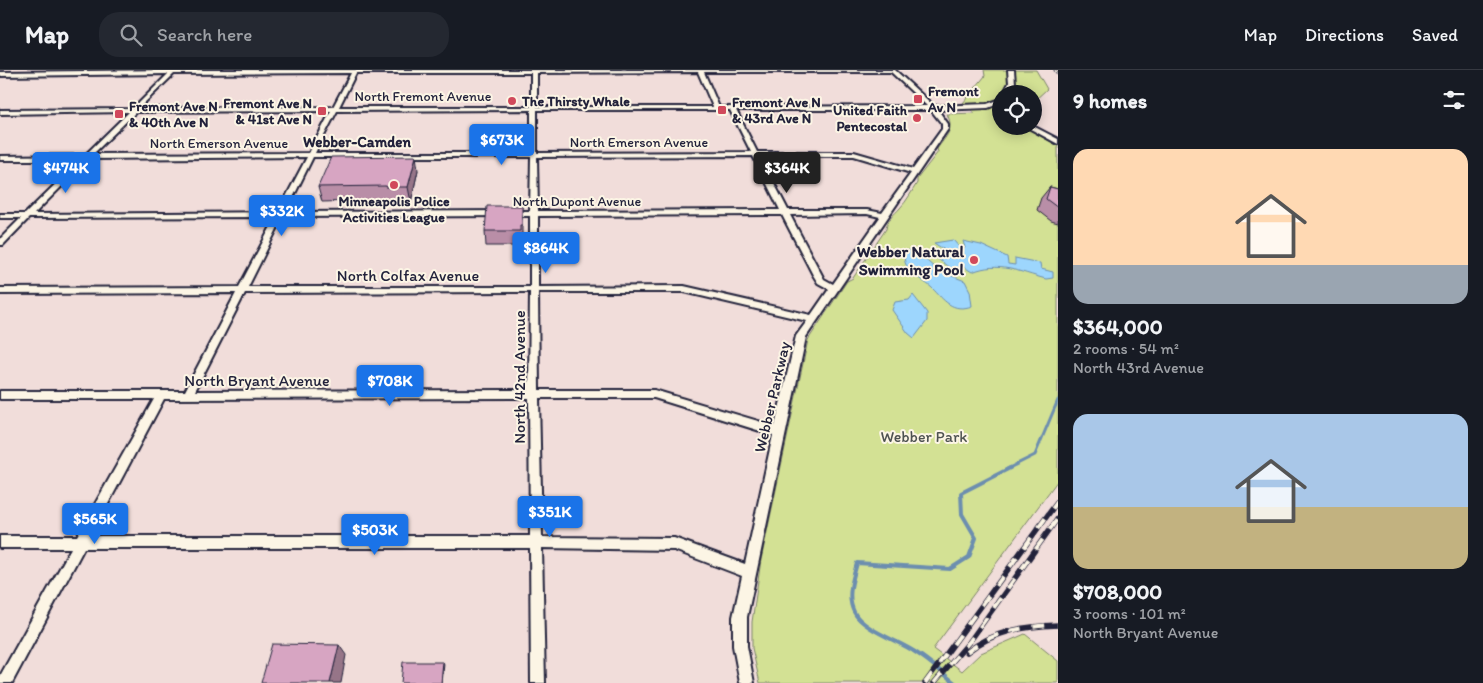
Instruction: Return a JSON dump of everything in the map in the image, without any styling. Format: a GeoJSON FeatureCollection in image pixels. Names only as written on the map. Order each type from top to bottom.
{"type":"FeatureCollection","features":[{"type":"Feature","properties":{"kind":"street"},"geometry":{"type":"LineString","coordinates":[[1,75],[10,70]]}},
{"type":"Feature","properties":{"kind":"street","name":"North 42nd Avenue"},"geometry":{"type":"LineString","coordinates":[[534,70],[538,683]]}},
{"type":"Feature","properties":{"kind":"street"},"geometry":{"type":"LineString","coordinates":[[700,70],[717,108]]}},
{"type":"Feature","properties":{"kind":"street"},"geometry":{"type":"LineString","coordinates":[[1,75],[173,72],[892,70],[934,108]]}},
{"type":"Feature","properties":{"kind":"street"},"geometry":{"type":"LineString","coordinates":[[1011,70],[1011,85]]}},
{"type":"Feature","properties":{"kind":"street"},"geometry":{"type":"LineString","coordinates":[[188,395],[354,71]]}},
{"type":"Feature","properties":{"kind":"street"},"geometry":{"type":"LineString","coordinates":[[0,243],[173,72]]}},
{"type":"Feature","properties":{"kind":"street"},"geometry":{"type":"LineString","coordinates":[[985,105],[992,102]]}},
{"type":"Feature","properties":{"kind":"street"},"geometry":{"type":"LineString","coordinates":[[985,105],[992,108]]}},
{"type":"Feature","properties":{"kind":"street","name":"North Fremont Avenue"},"geometry":{"type":"LineString","coordinates":[[0,112],[534,108],[965,108],[985,105]]}},
{"type":"Feature","properties":{"kind":"street","name":"Webber Parkway"},"geometry":{"type":"LineString","coordinates":[[747,683],[740,646],[740,617],[801,336],[944,129],[943,118],[934,108]]}},
{"type":"Feature","properties":{"kind":"street"},"geometry":{"type":"LineString","coordinates":[[732,109],[817,276],[820,281],[834,288]]}},
{"type":"Feature","properties":{"kind":"street"},"geometry":{"type":"LineString","coordinates":[[1042,133],[1058,142]]}},
{"type":"Feature","properties":{"kind":"street","name":"North Emerson Avenue"},"geometry":{"type":"LineString","coordinates":[[0,158],[310,155],[854,154],[915,172]]}},
{"type":"Feature","properties":{"kind":"street","name":"North Dupont Avenue"},"geometry":{"type":"LineString","coordinates":[[0,216],[867,212],[884,216]]}},
{"type":"Feature","properties":{"kind":"street","name":"North Colfax Avenue"},"geometry":{"type":"LineString","coordinates":[[0,291],[684,290],[813,319]]}},
{"type":"Feature","properties":{"kind":"street","name":"North Bryant Avenue"},"geometry":{"type":"LineString","coordinates":[[0,395],[654,394],[779,432]]}},
{"type":"Feature","properties":{"kind":"street"},"geometry":{"type":"LineString","coordinates":[[4,683],[161,395]]}},
{"type":"Feature","properties":{"kind":"street"},"geometry":{"type":"LineString","coordinates":[[0,542],[674,544],[749,572]]}},
{"type":"Feature","properties":{"kind":"green space","name":"Webber Park"},"geometry":{"type":"Polygon","coordinates":[[[984,70],[1036,70],[1047,89],[1042,94],[1042,85],[992,85],[992,135],[1039,135],[1058,146],[1058,480],[933,649],[962,671],[981,653],[1025,634],[1058,661],[1058,683],[760,683],[752,648],[752,622],[761,560],[808,340],[847,281],[853,278],[890,220],[903,205],[917,183],[917,179],[938,152],[937,149],[950,129],[947,114],[975,113],[963,103],[985,76],[984,70]]]}},
{"type":"Feature","properties":{"kind":"water","name":"Webber Natural Swimming Pool"},"geometry":{"type":"Polygon","coordinates":[[[953,240],[961,249],[965,248],[963,241],[981,245],[1007,257],[1008,264],[1015,265],[1015,258],[1040,263],[1041,269],[1053,272],[1053,278],[1046,279],[1009,269],[991,267],[972,272],[964,267],[951,269],[930,253],[941,250],[945,253],[946,251],[934,243],[953,240]]]}},
{"type":"Feature","properties":{"kind":"water"},"geometry":{"type":"Polygon","coordinates":[[[909,250],[916,251],[937,270],[965,281],[970,291],[972,306],[965,308],[954,307],[913,274],[904,260],[904,253],[909,250]]]}},
{"type":"Feature","properties":{"kind":"water"},"geometry":{"type":"Polygon","coordinates":[[[913,295],[927,313],[927,321],[914,338],[908,333],[892,310],[895,302],[909,300],[913,295]]]}},
{"type":"Feature","properties":{"kind":"building"},"geometry":{"type":"Polygon","coordinates":[[[416,156],[408,187],[318,187],[331,157],[416,156]]]}},
{"type":"Feature","properties":{"kind":"building"},"geometry":{"type":"Polygon","coordinates":[[[1050,187],[1058,189],[1058,208],[1046,199],[1050,187]]]}},
{"type":"Feature","properties":{"kind":"building"},"geometry":{"type":"Polygon","coordinates":[[[487,206],[522,206],[522,225],[520,225],[520,231],[485,231],[487,206]]]}},
{"type":"Feature","properties":{"kind":"building"},"geometry":{"type":"Polygon","coordinates":[[[272,644],[339,645],[330,683],[261,683],[272,644]]]}},
{"type":"Feature","properties":{"kind":"building"},"geometry":{"type":"Polygon","coordinates":[[[403,662],[443,662],[441,683],[401,683],[403,662]]]}},
{"type":"Feature","properties":{"kind":"waterway"},"geometry":{"type":"LineString","coordinates":[[1007,469],[1035,455],[1058,400]]}},
{"type":"Feature","properties":{"kind":"waterway"},"geometry":{"type":"LineString","coordinates":[[955,683],[931,663],[858,618],[854,612],[850,594],[857,563],[950,569],[969,557],[976,538],[962,514],[961,493],[1010,468]]}},
{"type":"Feature","properties":{"kind":"railway"},"geometry":{"type":"LineString","coordinates":[[1055,70],[1058,74]]}},
{"type":"Feature","properties":{"kind":"railway"},"geometry":{"type":"LineString","coordinates":[[925,683],[1058,501]]}},
{"type":"Feature","properties":{"kind":"railway"},"geometry":{"type":"LineString","coordinates":[[934,683],[970,641],[1058,518]]}},
{"type":"Feature","properties":{"kind":"railway"},"geometry":{"type":"LineString","coordinates":[[967,652],[999,634],[1021,628],[1058,625]]}},
{"type":"Feature","properties":{"kind":"place","name":"Fremont Av N"},"geometry":{"type":"Point","coordinates":[918,99]}},
{"type":"Feature","properties":{"kind":"place","name":"The Thirsty Whale"},"geometry":{"type":"Point","coordinates":[512,101]}},
{"type":"Feature","properties":{"kind":"place","name":"Fremont Ave N & 43rd Ave N"},"geometry":{"type":"Point","coordinates":[722,110]}},
{"type":"Feature","properties":{"kind":"place","name":"Fremont Ave N & 41st Ave N"},"geometry":{"type":"Point","coordinates":[322,111]}},
{"type":"Feature","properties":{"kind":"place","name":"Fremont Ave N & 40th Ave N"},"geometry":{"type":"Point","coordinates":[119,114]}},
{"type":"Feature","properties":{"kind":"place","name":"United Faith Pentecostal"},"geometry":{"type":"Point","coordinates":[917,118]}},
{"type":"Feature","properties":{"kind":"place","name":"Minneapolis Police Activities League"},"geometry":{"type":"Point","coordinates":[394,185]}},
{"type":"Feature","properties":{"kind":"place","name":"Webber Natural Swimming Pool"},"geometry":{"type":"Point","coordinates":[974,260]}},
{"type":"Feature","properties":{"kind":"district","name":"Webber-Camden"},"geometry":{"type":"Point","coordinates":[357,142]}}]}
